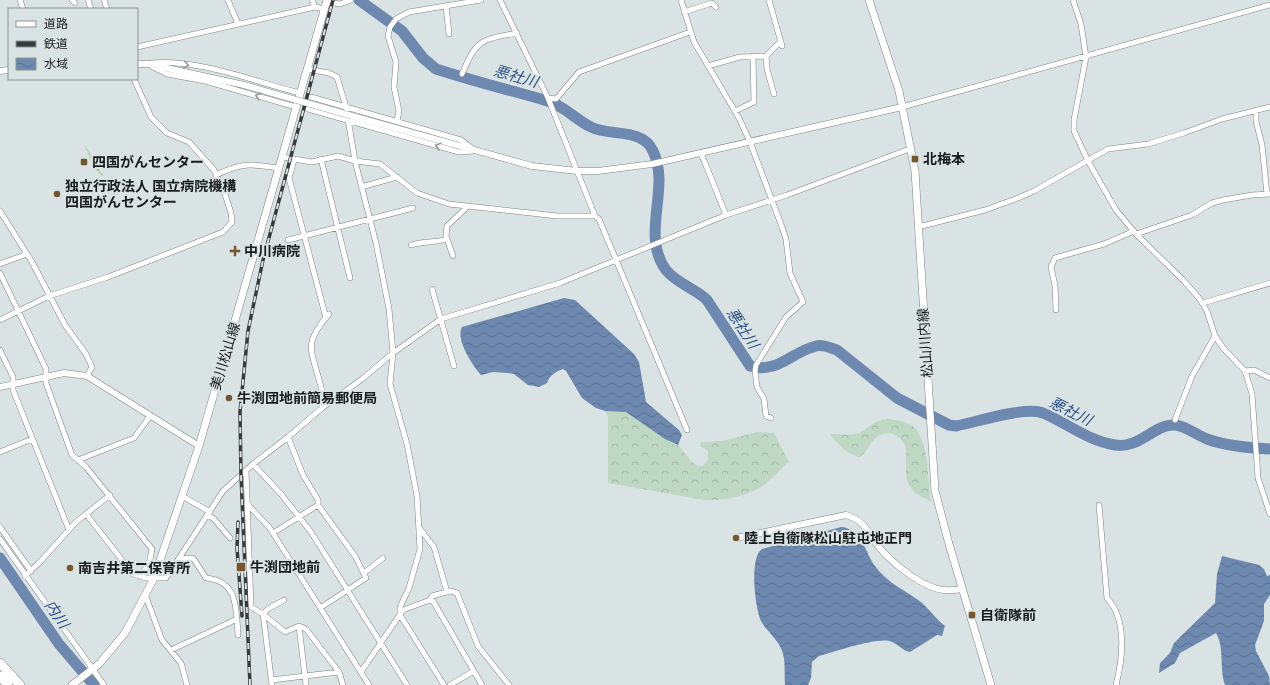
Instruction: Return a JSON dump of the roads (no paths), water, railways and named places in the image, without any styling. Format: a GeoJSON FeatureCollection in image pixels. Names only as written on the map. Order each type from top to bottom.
{"type":"FeatureCollection","features":[{"type":"Feature","properties":{"kind":"highway"},"geometry":{"type":"LineString","coordinates":[[0,663],[20,685]]}},
{"type":"Feature","properties":{"kind":"highway"},"geometry":{"type":"LineString","coordinates":[[0,676],[8,685]]}},
{"type":"Feature","properties":{"kind":"main road","name":"松山川内線"},"geometry":{"type":"LineString","coordinates":[[871,1],[902,107],[912,148],[915,171],[936,491],[962,589],[991,685]]}},
{"type":"Feature","properties":{"kind":"main road","name":"美川松山線"},"geometry":{"type":"LineString","coordinates":[[72,685],[91,671],[108,655],[125,633],[146,597],[154,578],[199,446],[306,69],[326,4]]}},
{"type":"Feature","properties":{"kind":"street"},"geometry":{"type":"LineString","coordinates":[[228,0],[238,24]]}},
{"type":"Feature","properties":{"kind":"street"},"geometry":{"type":"LineString","coordinates":[[312,0],[315,7]]}},
{"type":"Feature","properties":{"kind":"street"},"geometry":{"type":"LineString","coordinates":[[138,47],[326,4],[340,4],[351,0]]}},
{"type":"Feature","properties":{"kind":"street"},"geometry":{"type":"LineString","coordinates":[[397,121],[399,111],[394,87],[396,62],[388,36],[390,27],[396,19],[409,12],[446,6],[453,2],[481,0]]}},
{"type":"Feature","properties":{"kind":"street"},"geometry":{"type":"LineString","coordinates":[[500,0],[548,99],[595,216],[598,219],[687,430]]}},
{"type":"Feature","properties":{"kind":"street"},"geometry":{"type":"LineString","coordinates":[[681,0],[694,42],[735,112],[750,142],[786,239],[790,273],[803,302],[786,317],[756,365],[756,387],[764,399],[766,416],[771,418]]}},
{"type":"Feature","properties":{"kind":"street"},"geometry":{"type":"LineString","coordinates":[[708,66],[740,57],[766,56],[782,44],[769,0]]}},
{"type":"Feature","properties":{"kind":"street"},"geometry":{"type":"LineString","coordinates":[[1073,0],[1082,30],[1086,57],[1074,120],[1074,131],[1088,161],[1116,210],[1135,232],[1184,280],[1203,303],[1215,336],[1223,348],[1245,371],[1252,394],[1254,444],[1259,483],[1270,514]]}},
{"type":"Feature","properties":{"kind":"street"},"geometry":{"type":"LineString","coordinates":[[684,12],[709,2],[714,4],[716,7]]}},
{"type":"Feature","properties":{"kind":"street"},"geometry":{"type":"LineString","coordinates":[[308,109],[476,150],[532,166],[577,171],[617,170],[652,164],[902,107],[1270,5]]}},
{"type":"Feature","properties":{"kind":"street"},"geometry":{"type":"LineString","coordinates":[[446,6],[449,34]]}},
{"type":"Feature","properties":{"kind":"street"},"geometry":{"type":"LineString","coordinates":[[548,99],[556,99],[579,72],[690,32]]}},
{"type":"Feature","properties":{"kind":"street"},"geometry":{"type":"LineString","coordinates":[[462,74],[475,47],[480,42],[490,38],[517,33]]}},
{"type":"Feature","properties":{"kind":"street"},"geometry":{"type":"LineString","coordinates":[[735,112],[754,102],[753,56]]}},
{"type":"Feature","properties":{"kind":"street"},"geometry":{"type":"LineString","coordinates":[[766,56],[767,69],[774,94]]}},
{"type":"Feature","properties":{"kind":"street"},"geometry":{"type":"LineString","coordinates":[[138,64],[169,62],[207,69],[300,93]]}},
{"type":"Feature","properties":{"kind":"street"},"geometry":{"type":"LineString","coordinates":[[148,64],[244,85],[349,118]]}},
{"type":"Feature","properties":{"kind":"street"},"geometry":{"type":"LineString","coordinates":[[148,64],[167,74],[205,81],[296,107]]}},
{"type":"Feature","properties":{"kind":"street"},"geometry":{"type":"LineString","coordinates":[[306,69],[329,73],[337,77],[349,118],[354,161],[368,219],[376,243],[389,309],[393,353],[390,384],[407,444],[417,496],[420,549],[409,588],[400,607],[400,615],[444,685]]}},
{"type":"Feature","properties":{"kind":"street"},"geometry":{"type":"LineString","coordinates":[[0,320],[49,296],[108,277],[222,232],[232,222],[231,213],[216,175],[190,142],[167,133],[151,117],[134,80]]}},
{"type":"Feature","properties":{"kind":"street"},"geometry":{"type":"LineString","coordinates":[[311,97],[461,140],[476,150]]}},
{"type":"Feature","properties":{"kind":"street"},"geometry":{"type":"LineString","coordinates":[[324,113],[321,109],[321,104],[327,102]]}},
{"type":"Feature","properties":{"kind":"street"},"geometry":{"type":"LineString","coordinates":[[918,227],[984,210],[1018,198],[1108,149],[1148,144],[1222,119],[1270,107]]}},
{"type":"Feature","properties":{"kind":"street"},"geometry":{"type":"LineString","coordinates":[[1056,310],[1055,286],[1051,267],[1055,258],[1104,244],[1135,232],[1192,215],[1212,203],[1252,195],[1269,194],[1262,144],[1256,121],[1256,110]]}},
{"type":"Feature","properties":{"kind":"street"},"geometry":{"type":"LineString","coordinates":[[86,514],[133,574],[154,578],[166,578],[180,559],[223,491],[253,464],[288,438],[322,408],[362,379],[393,353],[442,319],[536,291],[726,215],[912,148]]}},
{"type":"Feature","properties":{"kind":"street"},"geometry":{"type":"LineString","coordinates":[[701,153],[726,215]]}},
{"type":"Feature","properties":{"kind":"street"},"geometry":{"type":"LineString","coordinates":[[282,157],[312,162],[338,156],[354,161],[380,164],[418,192],[450,204],[467,207],[500,208],[556,216],[595,216]]}},
{"type":"Feature","properties":{"kind":"street"},"geometry":{"type":"LineString","coordinates":[[321,159],[350,278]]}},
{"type":"Feature","properties":{"kind":"street"},"geometry":{"type":"LineString","coordinates":[[294,160],[289,178],[328,316],[315,330],[311,350],[313,364],[321,384],[322,408]]}},
{"type":"Feature","properties":{"kind":"street"},"geometry":{"type":"LineString","coordinates":[[216,175],[239,166],[254,164],[279,168]]}},
{"type":"Feature","properties":{"kind":"street"},"geometry":{"type":"LineString","coordinates":[[361,187],[397,177]]}},
{"type":"Feature","properties":{"kind":"street"},"geometry":{"type":"LineString","coordinates":[[453,256],[447,239],[447,226],[467,207]]}},
{"type":"Feature","properties":{"kind":"street"},"geometry":{"type":"LineString","coordinates":[[288,240],[413,208]]}},
{"type":"Feature","properties":{"kind":"street"},"geometry":{"type":"LineString","coordinates":[[0,211],[2,219],[27,254],[65,325],[90,360],[92,367],[88,376]]}},
{"type":"Feature","properties":{"kind":"street"},"geometry":{"type":"LineString","coordinates":[[411,245],[447,239]]}},
{"type":"Feature","properties":{"kind":"street"},"geometry":{"type":"LineString","coordinates":[[0,264],[27,254]]}},
{"type":"Feature","properties":{"kind":"street"},"geometry":{"type":"LineString","coordinates":[[0,273],[46,370],[46,382],[72,455],[86,467],[110,495],[152,549],[149,565],[139,576]]}},
{"type":"Feature","properties":{"kind":"street"},"geometry":{"type":"LineString","coordinates":[[1203,303],[1270,283]]}},
{"type":"Feature","properties":{"kind":"street"},"geometry":{"type":"LineString","coordinates":[[432,289],[442,319],[454,366]]}},
{"type":"Feature","properties":{"kind":"street"},"geometry":{"type":"LineString","coordinates":[[1175,420],[1192,376],[1215,336]]}},
{"type":"Feature","properties":{"kind":"street"},"geometry":{"type":"LineString","coordinates":[[0,350],[13,377],[13,390],[69,530]]}},
{"type":"Feature","properties":{"kind":"street"},"geometry":{"type":"LineString","coordinates":[[1245,371],[1254,370],[1270,378]]}},
{"type":"Feature","properties":{"kind":"street"},"geometry":{"type":"LineString","coordinates":[[0,387],[64,373],[88,376],[199,446]]}},
{"type":"Feature","properties":{"kind":"street"},"geometry":{"type":"LineString","coordinates":[[78,460],[134,438],[150,416]]}},
{"type":"Feature","properties":{"kind":"street"},"geometry":{"type":"LineString","coordinates":[[288,438],[303,475],[318,500],[318,505],[355,556],[366,578],[320,608]]}},
{"type":"Feature","properties":{"kind":"street"},"geometry":{"type":"LineString","coordinates":[[0,452],[32,439]]}},
{"type":"Feature","properties":{"kind":"street"},"geometry":{"type":"LineString","coordinates":[[253,464],[300,517],[407,685]]}},
{"type":"Feature","properties":{"kind":"street"},"geometry":{"type":"LineString","coordinates":[[246,471],[251,608],[263,614],[284,632],[299,626],[306,629],[339,672],[343,685]]}},
{"type":"Feature","properties":{"kind":"street"},"geometry":{"type":"LineString","coordinates":[[25,576],[69,530],[110,495]]}},
{"type":"Feature","properties":{"kind":"street"},"geometry":{"type":"LineString","coordinates":[[182,496],[209,513],[230,538]]}},
{"type":"Feature","properties":{"kind":"street"},"geometry":{"type":"LineString","coordinates":[[247,504],[273,533],[369,685]]}},
{"type":"Feature","properties":{"kind":"street"},"geometry":{"type":"LineString","coordinates":[[273,533],[318,505]]}},
{"type":"Feature","properties":{"kind":"street"},"geometry":{"type":"LineString","coordinates":[[1099,505],[1106,598],[1112,604],[1119,622],[1122,663],[1116,685]]}},
{"type":"Feature","properties":{"kind":"street"},"geometry":{"type":"LineString","coordinates":[[736,538],[846,515],[854,517],[863,523],[888,557],[910,574],[933,587],[943,590],[962,589]]}},
{"type":"Feature","properties":{"kind":"street"},"geometry":{"type":"LineString","coordinates":[[0,527],[31,571]]}},
{"type":"Feature","properties":{"kind":"street"},"geometry":{"type":"LineString","coordinates":[[420,529],[434,547],[446,592]]}},
{"type":"Feature","properties":{"kind":"street"},"geometry":{"type":"LineString","coordinates":[[0,539],[91,671],[104,685]]}},
{"type":"Feature","properties":{"kind":"street"},"geometry":{"type":"LineString","coordinates":[[180,559],[193,558],[206,578],[217,579],[228,586],[233,595],[238,636]]}},
{"type":"Feature","properties":{"kind":"street"},"geometry":{"type":"LineString","coordinates":[[364,573],[384,558]]}},
{"type":"Feature","properties":{"kind":"street"},"geometry":{"type":"LineString","coordinates":[[362,672],[380,642],[403,610],[430,600],[432,596],[450,591],[457,593],[478,646],[510,685]]}},
{"type":"Feature","properties":{"kind":"street"},"geometry":{"type":"LineString","coordinates":[[146,597],[162,640],[181,663],[187,685]]}},
{"type":"Feature","properties":{"kind":"street"},"geometry":{"type":"LineString","coordinates":[[263,614],[268,609],[284,600]]}},
{"type":"Feature","properties":{"kind":"street"},"geometry":{"type":"LineString","coordinates":[[430,600],[433,601],[482,685]]}},
{"type":"Feature","properties":{"kind":"street"},"geometry":{"type":"LineString","coordinates":[[263,614],[271,683],[305,676],[339,672]]}},
{"type":"Feature","properties":{"kind":"street"},"geometry":{"type":"LineString","coordinates":[[171,650],[237,619]]}},
{"type":"Feature","properties":{"kind":"street"},"geometry":{"type":"LineString","coordinates":[[299,626],[306,685]]}},
{"type":"Feature","properties":{"kind":"street"},"geometry":{"type":"LineString","coordinates":[[450,685],[474,671]]}},
{"type":"Feature","properties":{"kind":"water"},"geometry":{"type":"Polygon","coordinates":[[[564,298],[575,300],[634,354],[639,362],[646,402],[679,430],[682,435],[678,445],[665,439],[626,412],[605,411],[596,408],[582,398],[566,371],[563,369],[553,374],[547,383],[539,387],[528,385],[514,374],[493,372],[481,375],[470,359],[463,345],[460,332],[462,327],[564,298]]]}},
{"type":"Feature","properties":{"kind":"water"},"geometry":{"type":"Polygon","coordinates":[[[841,527],[854,532],[859,537],[875,566],[885,577],[921,602],[945,626],[942,636],[937,635],[910,652],[895,643],[883,641],[865,643],[819,656],[812,662],[811,678],[808,685],[785,685],[782,651],[778,643],[766,629],[759,615],[754,583],[754,572],[758,554],[762,549],[841,527]]]}},
{"type":"Feature","properties":{"kind":"water"},"geometry":{"type":"Polygon","coordinates":[[[1222,556],[1259,565],[1264,569],[1267,576],[1270,575],[1270,595],[1264,604],[1264,621],[1255,645],[1256,651],[1269,676],[1270,685],[1225,685],[1222,672],[1219,639],[1216,633],[1180,653],[1175,663],[1159,673],[1160,663],[1170,653],[1174,643],[1215,603],[1217,574],[1222,556]]]}},
{"type":"Feature","properties":{"kind":"waterway","name":"悪社川"},"geometry":{"type":"LineString","coordinates":[[359,0],[402,31],[423,58],[436,69],[550,102],[560,106],[591,127],[607,132],[634,135],[648,143],[653,151],[658,165],[659,180],[655,227],[659,256],[670,275],[707,300],[750,366],[760,368],[777,365],[807,349],[824,346],[837,350],[897,398],[949,425],[956,426],[1001,415],[1035,411],[1052,417],[1096,440],[1115,445],[1132,443],[1160,428],[1178,425],[1207,439],[1222,443],[1270,449]]}},
{"type":"Feature","properties":{"kind":"waterway","name":"内川"},"geometry":{"type":"LineString","coordinates":[[0,558],[59,644],[94,685]]}},
{"type":"Feature","properties":{"kind":"railway"},"geometry":{"type":"LineString","coordinates":[[250,685],[241,475],[240,412],[248,331],[263,260],[333,0]]}},
{"type":"Feature","properties":{"kind":"railway"},"geometry":{"type":"LineString","coordinates":[[238,522],[237,548],[242,616]]}},
{"type":"Feature","properties":{"kind":"place","name":"北梅本"},"geometry":{"type":"Point","coordinates":[915,159]}},
{"type":"Feature","properties":{"kind":"place","name":"四国がんセンター"},"geometry":{"type":"Point","coordinates":[84,162]}},
{"type":"Feature","properties":{"kind":"place","name":"独立行政法人 国立病院機構 四国がんセンター"},"geometry":{"type":"Point","coordinates":[57,194]}},
{"type":"Feature","properties":{"kind":"place","name":"中川病院"},"geometry":{"type":"Point","coordinates":[235,251]}},
{"type":"Feature","properties":{"kind":"place","name":"牛渕団地前簡易郵便局"},"geometry":{"type":"Point","coordinates":[229,398]}},
{"type":"Feature","properties":{"kind":"place","name":"陸上自衛隊松山駐屯地正門"},"geometry":{"type":"Point","coordinates":[736,538]}},
{"type":"Feature","properties":{"kind":"place","name":"牛渕団地前"},"geometry":{"type":"Point","coordinates":[241,567]}},
{"type":"Feature","properties":{"kind":"place","name":"南吉井第二保育所"},"geometry":{"type":"Point","coordinates":[70,568]}},
{"type":"Feature","properties":{"kind":"place","name":"自衛隊前"},"geometry":{"type":"Point","coordinates":[972,615]}}]}
